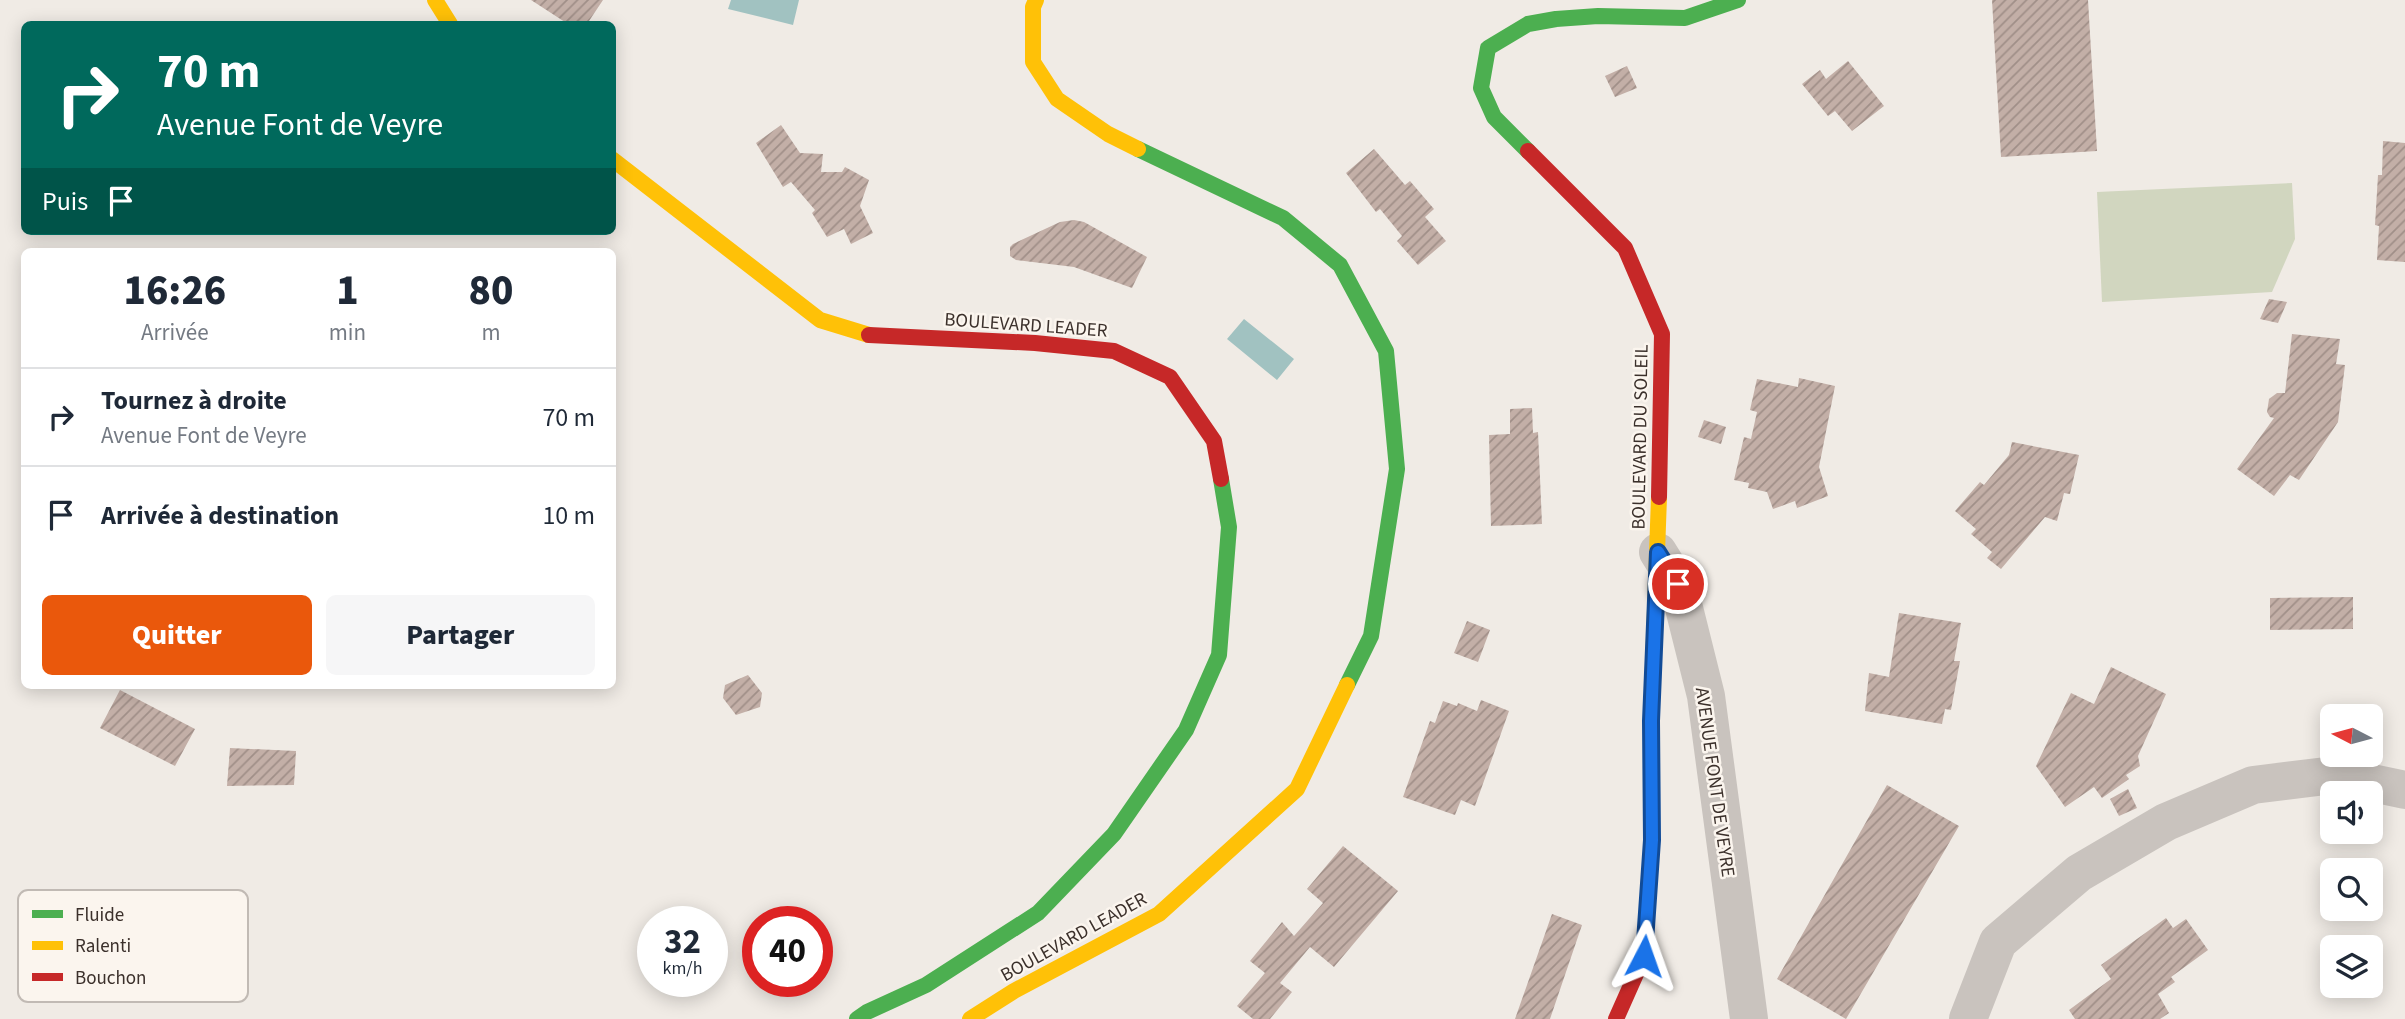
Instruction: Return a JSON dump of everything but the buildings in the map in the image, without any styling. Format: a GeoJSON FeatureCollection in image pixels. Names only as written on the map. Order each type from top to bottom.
{"type":"FeatureCollection","features":[{"type":"Feature","properties":{"kind":"street"},"geometry":{"type":"LineString","coordinates":[[435,0],[448,21]]}},
{"type":"Feature","properties":{"kind":"street","name":"BOULEVARD LEADER"},"geometry":{"type":"LineString","coordinates":[[970,1019],[1014,991],[1159,914],[1297,789],[1371,636],[1397,469],[1386,351],[1340,265],[1283,218],[1108,134],[1057,99],[1032,62],[1033,7],[1036,0]]}},
{"type":"Feature","properties":{"kind":"street","name":"BOULEVARD DU SOLEIL"},"geometry":{"type":"LineString","coordinates":[[1616,1019],[1644,956],[1652,840],[1651,721],[1658,552],[1662,334],[1625,248],[1494,117],[1481,88],[1488,48],[1528,24],[1598,16],[1685,18],[1738,0]]}},
{"type":"Feature","properties":{"kind":"street","name":"BOULEVARD LEADER"},"geometry":{"type":"LineString","coordinates":[[616,162],[820,320],[865,335],[1035,343],[1114,351],[1170,377],[1214,441],[1230,527],[1219,655],[1185,730],[1114,834],[1038,913],[926,985],[857,1019]]}},
{"type":"Feature","properties":{"kind":"street","name":"AVENUE FONT DE VEYRE"},"geometry":{"type":"LineString","coordinates":[[1658,552],[1678,584],[1706,696],[1749,1019]]}},
{"type":"Feature","properties":{"kind":"street"},"geometry":{"type":"LineString","coordinates":[[1968,1019],[1998,942],[2079,873],[2166,822],[2253,785],[2334,775],[2405,790]]}},
{"type":"Feature","properties":{"kind":"green space"},"geometry":{"type":"Polygon","coordinates":[[[2292,183],[2295,239],[2272,292],[2102,302],[2097,192],[2292,183]]]}},
{"type":"Feature","properties":{"kind":"water"},"geometry":{"type":"Polygon","coordinates":[[[731,0],[799,0],[793,25],[728,9],[731,0]]]}},
{"type":"Feature","properties":{"kind":"water"},"geometry":{"type":"Polygon","coordinates":[[[1244,319],[1294,359],[1277,380],[1227,339],[1244,319]]]}},
{"type":"Feature","properties":{"kind":"traffic: fast"},"geometry":{"type":"LineString","coordinates":[[1528,151],[1494,117],[1481,88],[1488,48],[1528,24],[1598,16],[1685,18],[1738,0]]}},
{"type":"Feature","properties":{"kind":"traffic: fast"},"geometry":{"type":"LineString","coordinates":[[1138,149],[1283,218],[1340,265],[1386,351],[1397,469],[1371,636],[1347,685]]}},
{"type":"Feature","properties":{"kind":"traffic: fast"},"geometry":{"type":"LineString","coordinates":[[857,1019],[926,985],[1038,913],[1114,834],[1186,730],[1219,655],[1229,527],[1221,479]]}},
{"type":"Feature","properties":{"kind":"traffic: slow"},"geometry":{"type":"LineString","coordinates":[[435,0],[448,21]]}},
{"type":"Feature","properties":{"kind":"traffic: slow"},"geometry":{"type":"LineString","coordinates":[[1036,0],[1033,7],[1033,62],[1057,99],[1108,134],[1138,149]]}},
{"type":"Feature","properties":{"kind":"traffic: slow"},"geometry":{"type":"LineString","coordinates":[[616,162],[820,320],[869,335]]}},
{"type":"Feature","properties":{"kind":"traffic: slow"},"geometry":{"type":"LineString","coordinates":[[1651,780],[1659,497]]}},
{"type":"Feature","properties":{"kind":"traffic: slow"},"geometry":{"type":"LineString","coordinates":[[970,1019],[1014,991],[1159,914],[1297,789],[1347,685]]}},
{"type":"Feature","properties":{"kind":"traffic: jam"},"geometry":{"type":"LineString","coordinates":[[1528,151],[1625,248],[1662,334],[1659,497]]}},
{"type":"Feature","properties":{"kind":"traffic: jam"},"geometry":{"type":"LineString","coordinates":[[869,335],[1035,343],[1114,351],[1170,377],[1214,441],[1221,479]]}},
{"type":"Feature","properties":{"kind":"traffic: jam"},"geometry":{"type":"LineString","coordinates":[[1616,1019],[1644,956],[1652,840],[1651,780]]}},
{"type":"Feature","properties":{"kind":"route"},"geometry":{"type":"LineString","coordinates":[[1644,956],[1652,840],[1651,721],[1658,552],[1678,584]]}}]}
